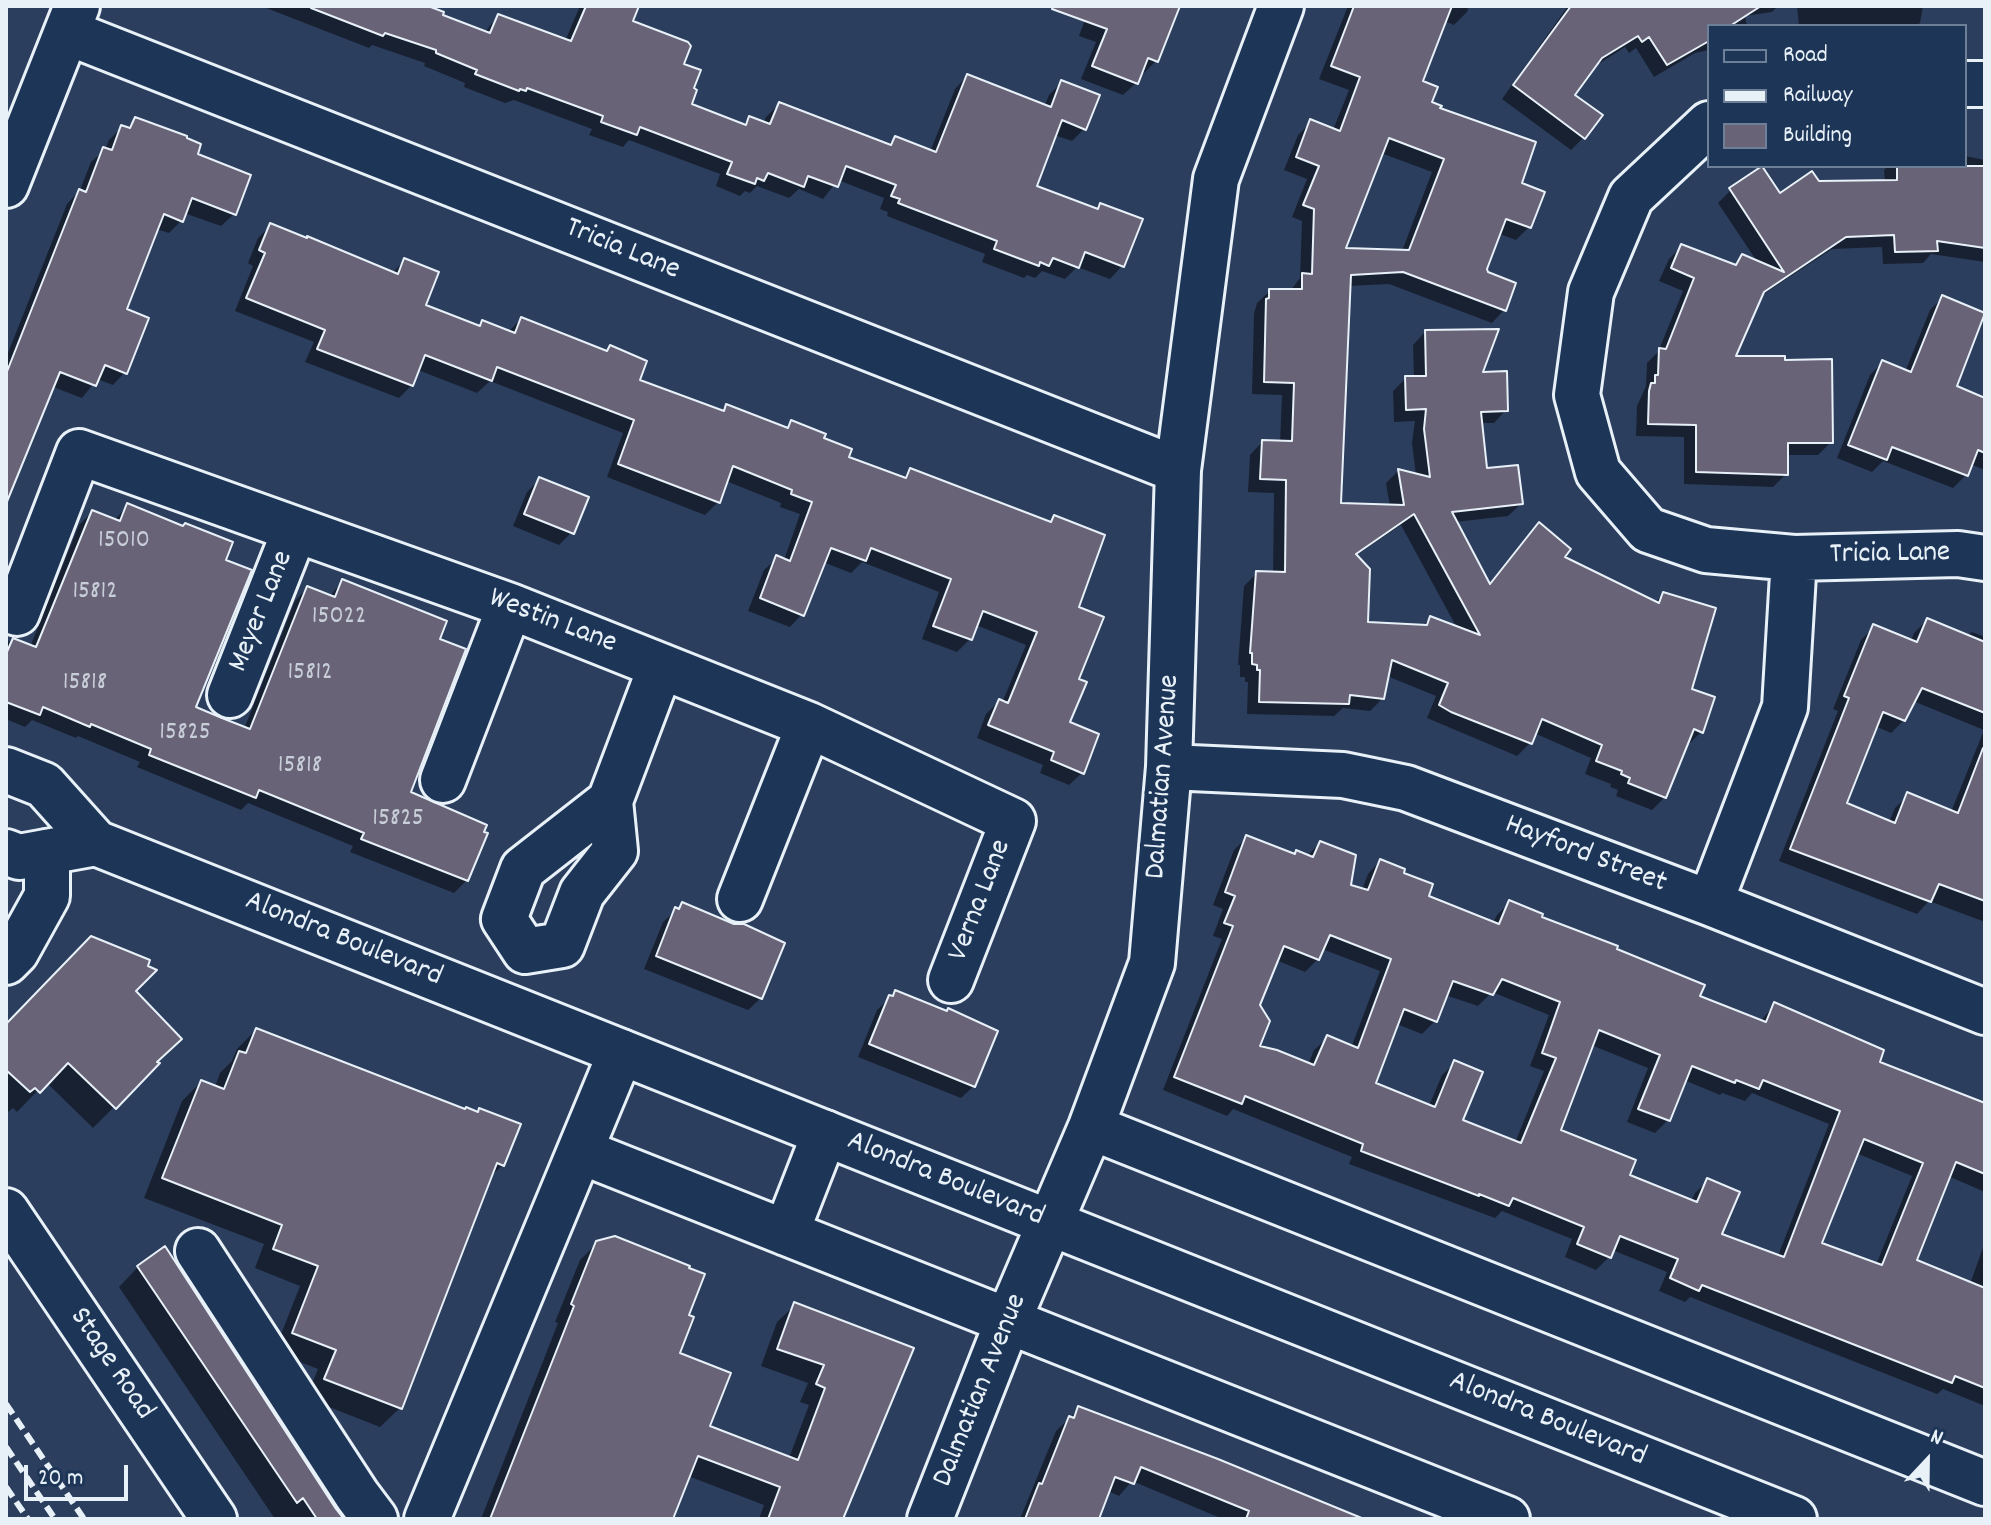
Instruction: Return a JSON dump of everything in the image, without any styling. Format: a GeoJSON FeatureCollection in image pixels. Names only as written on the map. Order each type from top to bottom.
{"type":"FeatureCollection","features":[{"type":"Feature","properties":{"kind":"street","name":"Dalmatian Avenue"},"geometry":{"type":"LineString","coordinates":[[930,1519],[1008,1321],[1091,1127],[1152,963],[1169,767],[1178,470],[1216,179],[1281,6]]}},
{"type":"Feature","properties":{"kind":"street","name":"Tricia Lane"},"geometry":{"type":"LineString","coordinates":[[72,19],[1178,470]]}},
{"type":"Feature","properties":{"kind":"street"},"geometry":{"type":"LineString","coordinates":[[6,185],[72,19]]}},
{"type":"Feature","properties":{"kind":"street","name":"Tricia Lane"},"geometry":{"type":"LineString","coordinates":[[1707,126],[1631,197],[1591,292],[1577,395],[1598,472],[1648,530],[1706,550],[1794,558],[1958,554],[1985,558]]}},
{"type":"Feature","properties":{"kind":"street","name":"Westin Lane"},"geometry":{"type":"LineString","coordinates":[[17,613],[79,452],[510,606],[809,725],[1013,821]]}},
{"type":"Feature","properties":{"kind":"street","name":"Meyer Lane"},"geometry":{"type":"LineString","coordinates":[[230,695],[295,530]]}},
{"type":"Feature","properties":{"kind":"street"},"geometry":{"type":"LineString","coordinates":[[1710,903],[1785,707],[1794,558]]}},
{"type":"Feature","properties":{"kind":"street"},"geometry":{"type":"LineString","coordinates":[[443,780],[510,606]]}},
{"type":"Feature","properties":{"kind":"street"},"geometry":{"type":"LineString","coordinates":[[525,951],[562,945],[582,893],[615,851],[610,801],[661,666]]}},
{"type":"Feature","properties":{"kind":"street"},"geometry":{"type":"LineString","coordinates":[[740,899],[809,725]]}},
{"type":"Feature","properties":{"kind":"street","name":"Hayford Street"},"geometry":{"type":"LineString","coordinates":[[1169,767],[1343,775],[1406,788],[1710,903],[1985,1012]]}},
{"type":"Feature","properties":{"kind":"street","name":"Alondra Boulevard"},"geometry":{"type":"LineString","coordinates":[[6,770],[44,785],[96,843],[1794,1519]]}},
{"type":"Feature","properties":{"kind":"street"},"geometry":{"type":"LineString","coordinates":[[525,951],[504,919],[523,869],[610,801]]}},
{"type":"Feature","properties":{"kind":"street","name":"Verna Lane"},"geometry":{"type":"LineString","coordinates":[[951,980],[1013,821]]}},
{"type":"Feature","properties":{"kind":"street"},"geometry":{"type":"LineString","coordinates":[[9,954],[47,896],[27,852],[96,843]]}},
{"type":"Feature","properties":{"kind":"street"},"geometry":{"type":"LineString","coordinates":[[545,853],[591,882]]}},
{"type":"Feature","properties":{"kind":"street"},"geometry":{"type":"LineString","coordinates":[[503,1005],[525,951]]}},
{"type":"Feature","properties":{"kind":"street"},"geometry":{"type":"LineString","coordinates":[[427,1519],[621,1052]]}},
{"type":"Feature","properties":{"kind":"street"},"geometry":{"type":"LineString","coordinates":[[1091,1127],[1985,1483]]}},
{"type":"Feature","properties":{"kind":"street"},"geometry":{"type":"LineString","coordinates":[[794,1236],[825,1133]]}},
{"type":"Feature","properties":{"kind":"street"},"geometry":{"type":"LineString","coordinates":[[580,1151],[1008,1321],[1432,1505],[1507,1519]]}},
{"type":"Feature","properties":{"kind":"street","name":"Stage Road"},"geometry":{"type":"LineString","coordinates":[[6,1211],[214,1519]]}},
{"type":"Feature","properties":{"kind":"street"},"geometry":{"type":"LineString","coordinates":[[198,1251],[375,1519]]}},
{"type":"Feature","properties":{"kind":"building"},"geometry":{"type":"Polygon","coordinates":[[[312,6],[428,6],[490,33],[498,14],[571,41],[586,6],[639,6],[633,21],[688,42],[691,46],[684,64],[701,70],[692,104],[746,125],[749,116],[770,124],[779,102],[891,145],[895,136],[936,152],[967,74],[1051,107],[1061,80],[1100,95],[1086,130],[1062,120],[1037,186],[1098,209],[1100,203],[1143,219],[1124,267],[1085,252],[1079,268],[1053,258],[1049,266],[1040,262],[1039,266],[994,249],[997,241],[898,203],[900,199],[891,196],[896,185],[846,166],[838,187],[808,176],[804,187],[768,173],[764,181],[757,178],[755,184],[727,174],[732,162],[640,127],[637,135],[601,122],[603,116],[527,88],[526,91],[519,91],[475,74],[477,70],[436,53],[436,50],[385,33],[383,36],[312,6]]]}},
{"type":"Feature","properties":{"kind":"building"},"geometry":{"type":"Polygon","coordinates":[[[1053,6],[1180,6],[1158,62],[1148,58],[1138,84],[1092,66],[1107,29],[1052,9],[1053,6]]]}},
{"type":"Feature","properties":{"kind":"building"},"geometry":{"type":"Polygon","coordinates":[[[1354,6],[1452,6],[1423,81],[1438,87],[1432,102],[1442,106],[1440,108],[1536,142],[1522,183],[1545,192],[1531,228],[1506,219],[1487,269],[1516,283],[1506,311],[1403,272],[1351,275],[1341,503],[1404,505],[1398,469],[1430,477],[1424,429],[1426,409],[1406,410],[1405,376],[1426,376],[1425,330],[1499,329],[1483,372],[1507,371],[1508,411],[1481,412],[1487,468],[1518,465],[1523,504],[1452,512],[1490,584],[1539,522],[1571,549],[1565,557],[1659,603],[1663,592],[1716,608],[1692,689],[1715,697],[1703,733],[1694,729],[1666,798],[1628,783],[1630,778],[1621,774],[1622,771],[1596,761],[1602,745],[1542,719],[1532,744],[1451,712],[1439,705],[1448,683],[1392,660],[1384,699],[1350,695],[1349,704],[1259,702],[1260,670],[1252,664],[1250,653],[1256,571],[1285,572],[1286,480],[1260,479],[1262,440],[1292,441],[1294,383],[1264,382],[1266,299],[1269,298],[1269,289],[1302,289],[1302,273],[1312,274],[1314,209],[1303,205],[1319,166],[1296,157],[1310,119],[1340,131],[1360,77],[1331,66],[1354,6]],[[1389,138],[1346,248],[1409,250],[1444,159],[1389,138]],[[1414,514],[1356,554],[1370,569],[1368,622],[1427,625],[1430,616],[1480,635],[1414,514]]]}},
{"type":"Feature","properties":{"kind":"building"},"geometry":{"type":"Polygon","coordinates":[[[1571,6],[1761,6],[1733,24],[1707,24],[1707,42],[1667,65],[1649,37],[1642,42],[1638,36],[1602,58],[1575,95],[1603,115],[1585,139],[1513,85],[1571,6]]]}},
{"type":"Feature","properties":{"kind":"building"},"geometry":{"type":"Polygon","coordinates":[[[135,117],[187,136],[201,144],[198,154],[251,175],[236,215],[192,198],[183,222],[164,214],[127,309],[149,318],[127,374],[105,365],[96,386],[60,372],[6,504],[6,374],[79,189],[86,192],[103,147],[112,150],[121,125],[130,128],[135,117]]]}},
{"type":"Feature","properties":{"kind":"building"},"geometry":{"type":"Polygon","coordinates":[[[1985,166],[1985,248],[1937,241],[1938,251],[1895,252],[1894,235],[1846,237],[1764,292],[1736,356],[1785,356],[1785,360],[1832,359],[1833,443],[1788,443],[1788,475],[1696,472],[1696,425],[1648,424],[1649,391],[1651,383],[1655,383],[1655,375],[1658,375],[1659,348],[1666,349],[1694,278],[1671,268],[1681,244],[1736,265],[1742,254],[1784,272],[1729,188],[1759,168],[1763,168],[1780,193],[1812,171],[1819,181],[1897,180],[1897,168],[1985,166]]]}},
{"type":"Feature","properties":{"kind":"building"},"geometry":{"type":"Polygon","coordinates":[[[270,223],[398,274],[404,258],[439,272],[426,305],[480,326],[482,320],[515,333],[521,317],[607,351],[610,345],[647,361],[640,380],[724,411],[726,404],[788,428],[791,420],[852,449],[849,457],[906,478],[910,468],[1051,522],[1054,515],[1105,535],[1079,607],[1104,617],[1079,679],[1087,682],[1070,722],[1099,734],[1084,774],[1051,760],[1054,752],[988,725],[999,699],[1008,703],[1037,632],[983,611],[972,640],[933,626],[951,579],[871,548],[866,561],[831,548],[804,616],[760,598],[776,555],[790,561],[812,502],[791,494],[792,490],[733,466],[720,503],[618,464],[634,420],[497,367],[492,381],[425,355],[413,386],[317,349],[325,330],[246,298],[265,253],[259,250],[270,223]]]}},
{"type":"Feature","properties":{"kind":"building"},"geometry":{"type":"Polygon","coordinates":[[[1942,295],[1985,313],[1957,386],[1985,398],[1985,453],[1978,450],[1968,476],[1892,447],[1887,460],[1848,445],[1882,360],[1911,372],[1942,295]]]}},
{"type":"Feature","properties":{"kind":"building"},"geometry":{"type":"Polygon","coordinates":[[[539,477],[589,497],[574,534],[524,514],[539,477]]]}},
{"type":"Feature","properties":{"kind":"building"},"geometry":{"type":"Polygon","coordinates":[[[127,503],[233,542],[226,560],[252,570],[196,707],[250,729],[307,586],[335,597],[342,579],[447,621],[440,639],[466,649],[411,792],[487,825],[484,832],[488,833],[468,881],[361,839],[364,833],[259,790],[256,798],[149,755],[151,749],[91,724],[90,727],[43,707],[40,715],[6,702],[6,654],[13,638],[36,647],[92,510],[120,521],[127,503]]]}},
{"type":"Feature","properties":{"kind":"building"},"geometry":{"type":"Polygon","coordinates":[[[1927,618],[1985,642],[1985,713],[1922,688],[1905,721],[1883,712],[1847,803],[1895,823],[1907,792],[1958,813],[1985,748],[1985,901],[1939,884],[1931,902],[1790,849],[1849,698],[1844,696],[1873,624],[1917,642],[1927,618]]]}},
{"type":"Feature","properties":{"kind":"building"},"geometry":{"type":"Polygon","coordinates":[[[1246,835],[1295,854],[1296,850],[1313,857],[1320,841],[1356,855],[1351,885],[1368,890],[1380,859],[1405,869],[1404,873],[1433,884],[1429,896],[1499,924],[1509,900],[1543,914],[1542,917],[1618,946],[1617,949],[1705,985],[1700,996],[1766,1022],[1774,1002],[1884,1050],[1880,1062],[1985,1103],[1985,1174],[1956,1162],[1917,1260],[1985,1288],[1985,1388],[1955,1376],[1952,1383],[1702,1285],[1699,1291],[1670,1278],[1678,1259],[1620,1236],[1611,1258],[1577,1244],[1584,1227],[1513,1198],[1509,1206],[1479,1196],[1361,1151],[1363,1144],[1245,1096],[1242,1104],[1174,1077],[1233,926],[1224,923],[1235,896],[1225,892],[1246,835]],[[1330,935],[1319,960],[1284,946],[1260,1005],[1270,1021],[1260,1046],[1314,1065],[1327,1035],[1358,1048],[1391,959],[1330,935]],[[1502,979],[1493,995],[1453,981],[1437,1022],[1404,1009],[1376,1083],[1435,1107],[1454,1060],[1483,1072],[1463,1120],[1521,1143],[1556,1058],[1542,1053],[1560,1002],[1502,979]],[[1599,1030],[1561,1130],[1636,1160],[1630,1175],[1697,1202],[1707,1178],[1740,1192],[1722,1234],[1784,1257],[1840,1111],[1763,1080],[1759,1089],[1692,1066],[1670,1121],[1638,1109],[1660,1055],[1599,1030]],[[1864,1139],[1822,1243],[1882,1265],[1923,1163],[1864,1139]]]}},
{"type":"Feature","properties":{"kind":"building"},"geometry":{"type":"Polygon","coordinates":[[[682,902],[734,924],[744,924],[785,943],[762,999],[656,956],[675,907],[679,909],[682,902]]]}},
{"type":"Feature","properties":{"kind":"building"},"geometry":{"type":"Polygon","coordinates":[[[91,936],[150,960],[148,966],[157,970],[136,991],[182,1039],[157,1062],[160,1063],[116,1109],[68,1063],[40,1093],[35,1088],[30,1092],[6,1070],[6,1024],[91,936]]]}},
{"type":"Feature","properties":{"kind":"building"},"geometry":{"type":"Polygon","coordinates":[[[895,990],[947,1011],[948,1008],[998,1031],[975,1087],[869,1044],[889,995],[893,996],[895,990]]]}},
{"type":"Feature","properties":{"kind":"building"},"geometry":{"type":"Polygon","coordinates":[[[256,1028],[465,1109],[478,1112],[479,1108],[521,1124],[504,1166],[497,1163],[402,1409],[324,1379],[336,1350],[292,1333],[318,1266],[273,1249],[282,1225],[162,1178],[201,1080],[224,1089],[239,1051],[246,1053],[256,1028]]]}},
{"type":"Feature","properties":{"kind":"building"},"geometry":{"type":"Polygon","coordinates":[[[615,1236],[705,1274],[689,1315],[694,1317],[680,1353],[731,1373],[710,1426],[798,1460],[825,1388],[816,1384],[824,1365],[777,1349],[794,1302],[914,1348],[843,1519],[768,1519],[780,1487],[698,1456],[673,1519],[490,1519],[574,1306],[571,1304],[596,1241],[615,1236]]]}},
{"type":"Feature","properties":{"kind":"building"},"geometry":{"type":"Polygon","coordinates":[[[165,1246],[344,1519],[317,1519],[303,1498],[297,1503],[137,1266],[165,1246]]]}},
{"type":"Feature","properties":{"kind":"building"},"geometry":{"type":"Polygon","coordinates":[[[1078,1406],[1364,1519],[1246,1519],[1249,1511],[1141,1467],[1134,1484],[1115,1477],[1099,1519],[1025,1519],[1069,1416],[1074,1418],[1078,1406]]]}},
{"type":"Feature","properties":{"kind":"railway"},"geometry":{"type":"LineString","coordinates":[[6,1404],[84,1519]]}},
{"type":"Feature","properties":{"kind":"railway"},"geometry":{"type":"LineString","coordinates":[[6,1447],[55,1519]]}},
{"type":"Feature","properties":{"kind":"railway"},"geometry":{"type":"LineString","coordinates":[[6,1487],[28,1519]]}}]}
